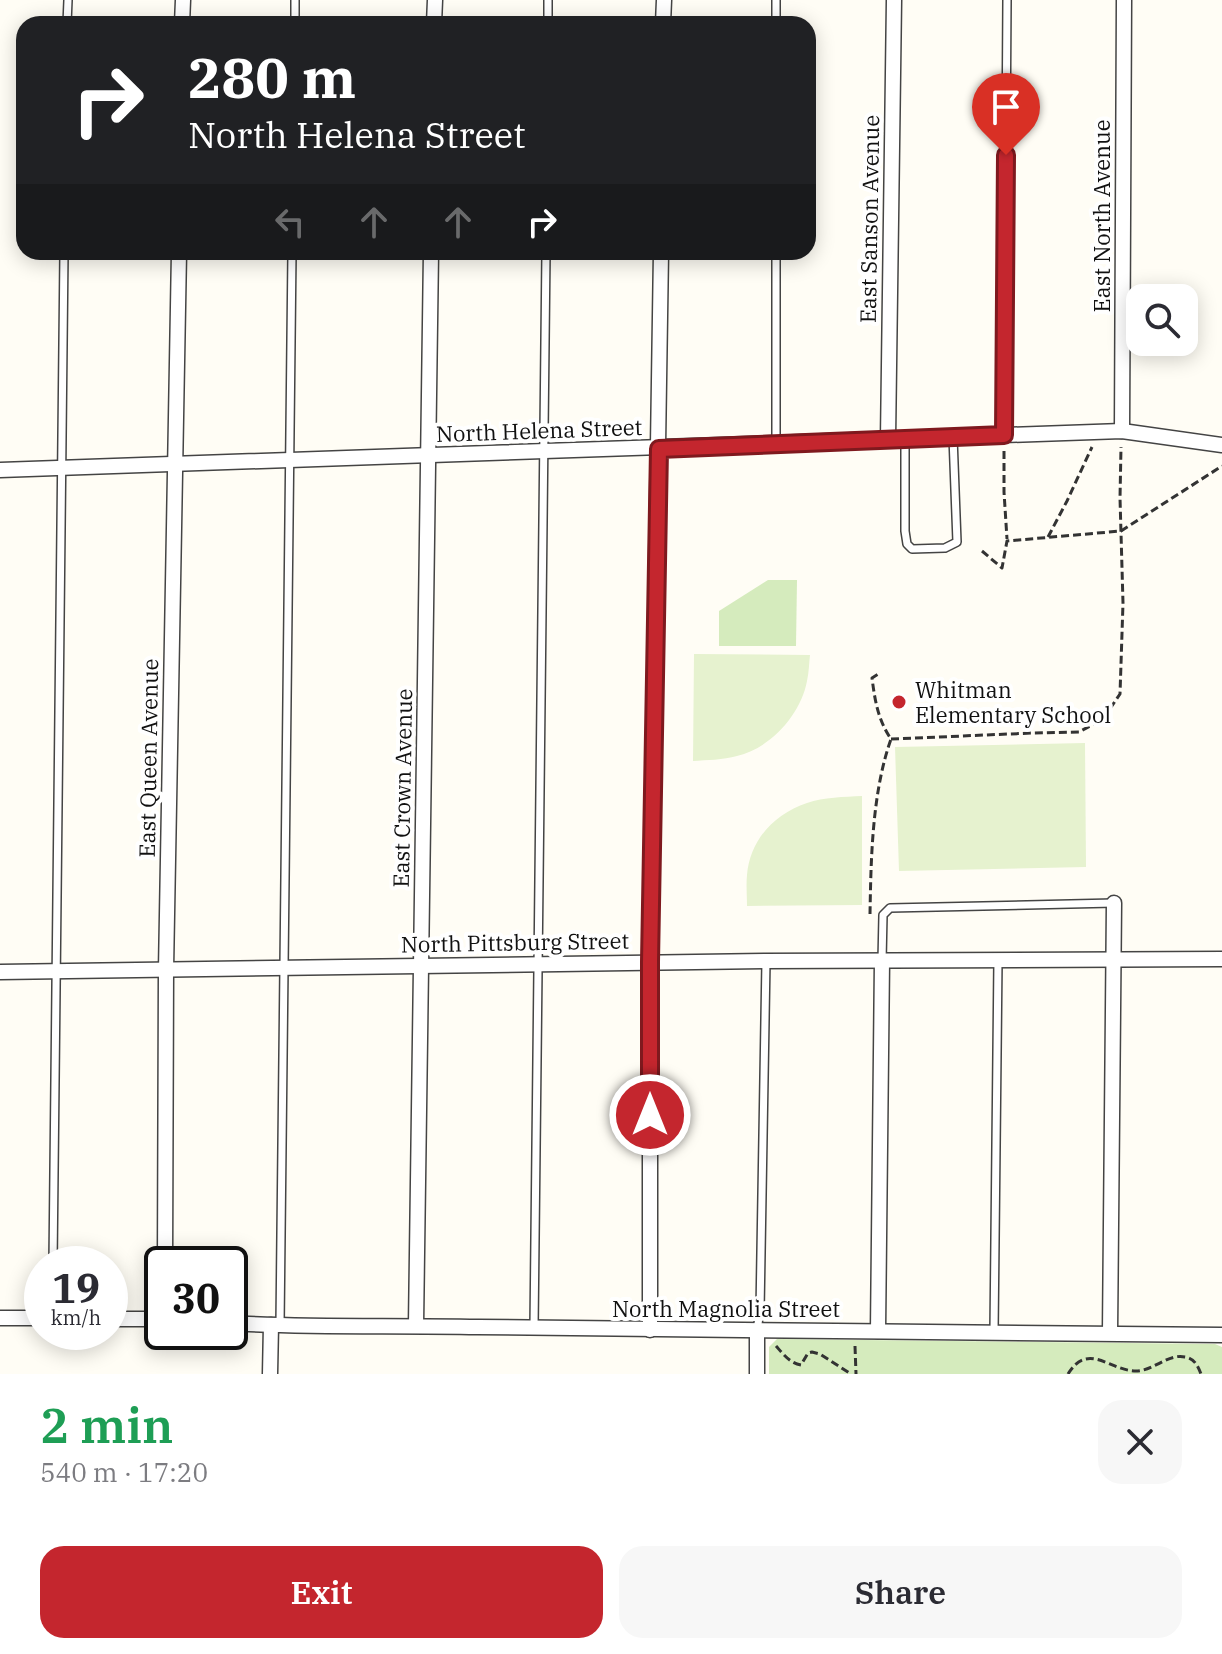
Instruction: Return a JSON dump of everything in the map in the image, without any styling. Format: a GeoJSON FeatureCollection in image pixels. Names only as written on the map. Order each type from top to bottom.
{"type":"FeatureCollection","features":[{"type":"Feature","properties":{"kind":"street","name":"East Sanson Avenue"},"geometry":{"type":"LineString","coordinates":[[888,439],[894,0]]}},
{"type":"Feature","properties":{"kind":"street","name":"East North Avenue"},"geometry":{"type":"LineString","coordinates":[[1122,431],[1124,0]]}},
{"type":"Feature","properties":{"kind":"street","name":"East Queen Avenue"},"geometry":{"type":"LineString","coordinates":[[165,1246],[166,970],[179,260]]}},
{"type":"Feature","properties":{"kind":"street","name":"East Crown Avenue"},"geometry":{"type":"LineString","coordinates":[[416,1325],[431,260]]}},
{"type":"Feature","properties":{"kind":"street"},"geometry":{"type":"LineString","coordinates":[[650,1330],[650,962],[661,260]]}},
{"type":"Feature","properties":{"kind":"street","name":"North Helena Street"},"geometry":{"type":"LineString","coordinates":[[0,470],[1122,431],[1222,445]]}},
{"type":"Feature","properties":{"kind":"street"},"geometry":{"type":"LineString","coordinates":[[1110,1333],[1114,903]]}},
{"type":"Feature","properties":{"kind":"street","name":"North Pittsburg Street"},"geometry":{"type":"LineString","coordinates":[[0,972],[650,962],[1222,959]]}},
{"type":"Feature","properties":{"kind":"street"},"geometry":{"type":"LineString","coordinates":[[878,1331],[882,961]]}},
{"type":"Feature","properties":{"kind":"street"},"geometry":{"type":"LineString","coordinates":[[0,1318],[24,1318]]}},
{"type":"Feature","properties":{"kind":"street","name":"North Magnolia Street"},"geometry":{"type":"LineString","coordinates":[[248,1324],[1222,1335]]}},
{"type":"Feature","properties":{"kind":"street"},"geometry":{"type":"LineString","coordinates":[[270,1374],[275,1325]]}},
{"type":"Feature","properties":{"kind":"street"},"geometry":{"type":"LineString","coordinates":[[757,1332],[757,1374]]}},
{"type":"Feature","properties":{"kind":"lane"},"geometry":{"type":"LineString","coordinates":[[1004,435],[1007,0]]}},
{"type":"Feature","properties":{"kind":"lane"},"geometry":{"type":"LineString","coordinates":[[53,1246],[64,260]]}},
{"type":"Feature","properties":{"kind":"lane"},"geometry":{"type":"LineString","coordinates":[[275,1325],[284,968],[292,260]]}},
{"type":"Feature","properties":{"kind":"lane"},"geometry":{"type":"LineString","coordinates":[[534,1328],[546,260]]}},
{"type":"Feature","properties":{"kind":"lane"},"geometry":{"type":"LineString","coordinates":[[776,260],[776,444]]}},
{"type":"Feature","properties":{"kind":"lane"},"geometry":{"type":"LineString","coordinates":[[905,439],[907,544],[912,549],[945,548],[957,542],[953,437]]}},
{"type":"Feature","properties":{"kind":"lane"},"geometry":{"type":"LineString","coordinates":[[882,961],[883,915],[890,908],[1114,903]]}},
{"type":"Feature","properties":{"kind":"lane"},"geometry":{"type":"LineString","coordinates":[[994,1332],[998,960]]}},
{"type":"Feature","properties":{"kind":"lane"},"geometry":{"type":"LineString","coordinates":[[757,1332],[760,1311],[766,961]]}},
{"type":"Feature","properties":{"kind":"path"},"geometry":{"type":"LineString","coordinates":[[891,739],[1079,732],[1103,719],[1120,694],[1122,431]]}},
{"type":"Feature","properties":{"kind":"path"},"geometry":{"type":"LineString","coordinates":[[1048,538],[1099,432]]}},
{"type":"Feature","properties":{"kind":"path"},"geometry":{"type":"LineString","coordinates":[[982,551],[1002,568],[1007,541],[1004,435]]}},
{"type":"Feature","properties":{"kind":"path"},"geometry":{"type":"LineString","coordinates":[[1007,541],[1121,531],[1222,466]]}},
{"type":"Feature","properties":{"kind":"path"},"geometry":{"type":"LineString","coordinates":[[880,673],[872,678],[875,706],[891,739]]}},
{"type":"Feature","properties":{"kind":"path"},"geometry":{"type":"LineString","coordinates":[[870,922],[870,881],[877,806],[884,760],[891,739]]}},
{"type":"Feature","properties":{"kind":"path"},"geometry":{"type":"LineString","coordinates":[[774,1343],[797,1364],[801,1365],[808,1353],[817,1352],[853,1374],[856,1342]]}},
{"type":"Feature","properties":{"kind":"path"},"geometry":{"type":"LineString","coordinates":[[1068,1374],[1075,1365],[1087,1359],[1100,1359],[1136,1371],[1150,1369],[1182,1356],[1193,1360],[1201,1374]]}},
{"type":"Feature","properties":{"kind":"green space"},"geometry":{"type":"Polygon","coordinates":[[[768,580],[797,580],[796,646],[719,646],[719,611],[768,580]]]}},
{"type":"Feature","properties":{"kind":"green space"},"geometry":{"type":"Polygon","coordinates":[[[694,654],[810,655],[804,693],[791,717],[761,746],[732,757],[693,761],[694,654]]]}},
{"type":"Feature","properties":{"kind":"green space"},"geometry":{"type":"Polygon","coordinates":[[[1085,743],[1086,867],[899,871],[895,747],[1085,743]]]}},
{"type":"Feature","properties":{"kind":"green space"},"geometry":{"type":"Polygon","coordinates":[[[862,796],[862,905],[747,906],[749,862],[759,840],[774,821],[814,801],[862,796]]]}},
{"type":"Feature","properties":{"kind":"green space"},"geometry":{"type":"Polygon","coordinates":[[[777,1339],[1215,1344],[1222,1347],[1222,1374],[769,1374],[769,1347],[777,1339]]]}},
{"type":"Feature","properties":{"kind":"place","name":"Whitman Elementary School"},"geometry":{"type":"Point","coordinates":[899,702]}},
{"type":"Feature","properties":{"kind":"route"},"geometry":{"type":"LineString","coordinates":[[650,1115],[659,449],[1004,435],[1006,155]]}}]}
